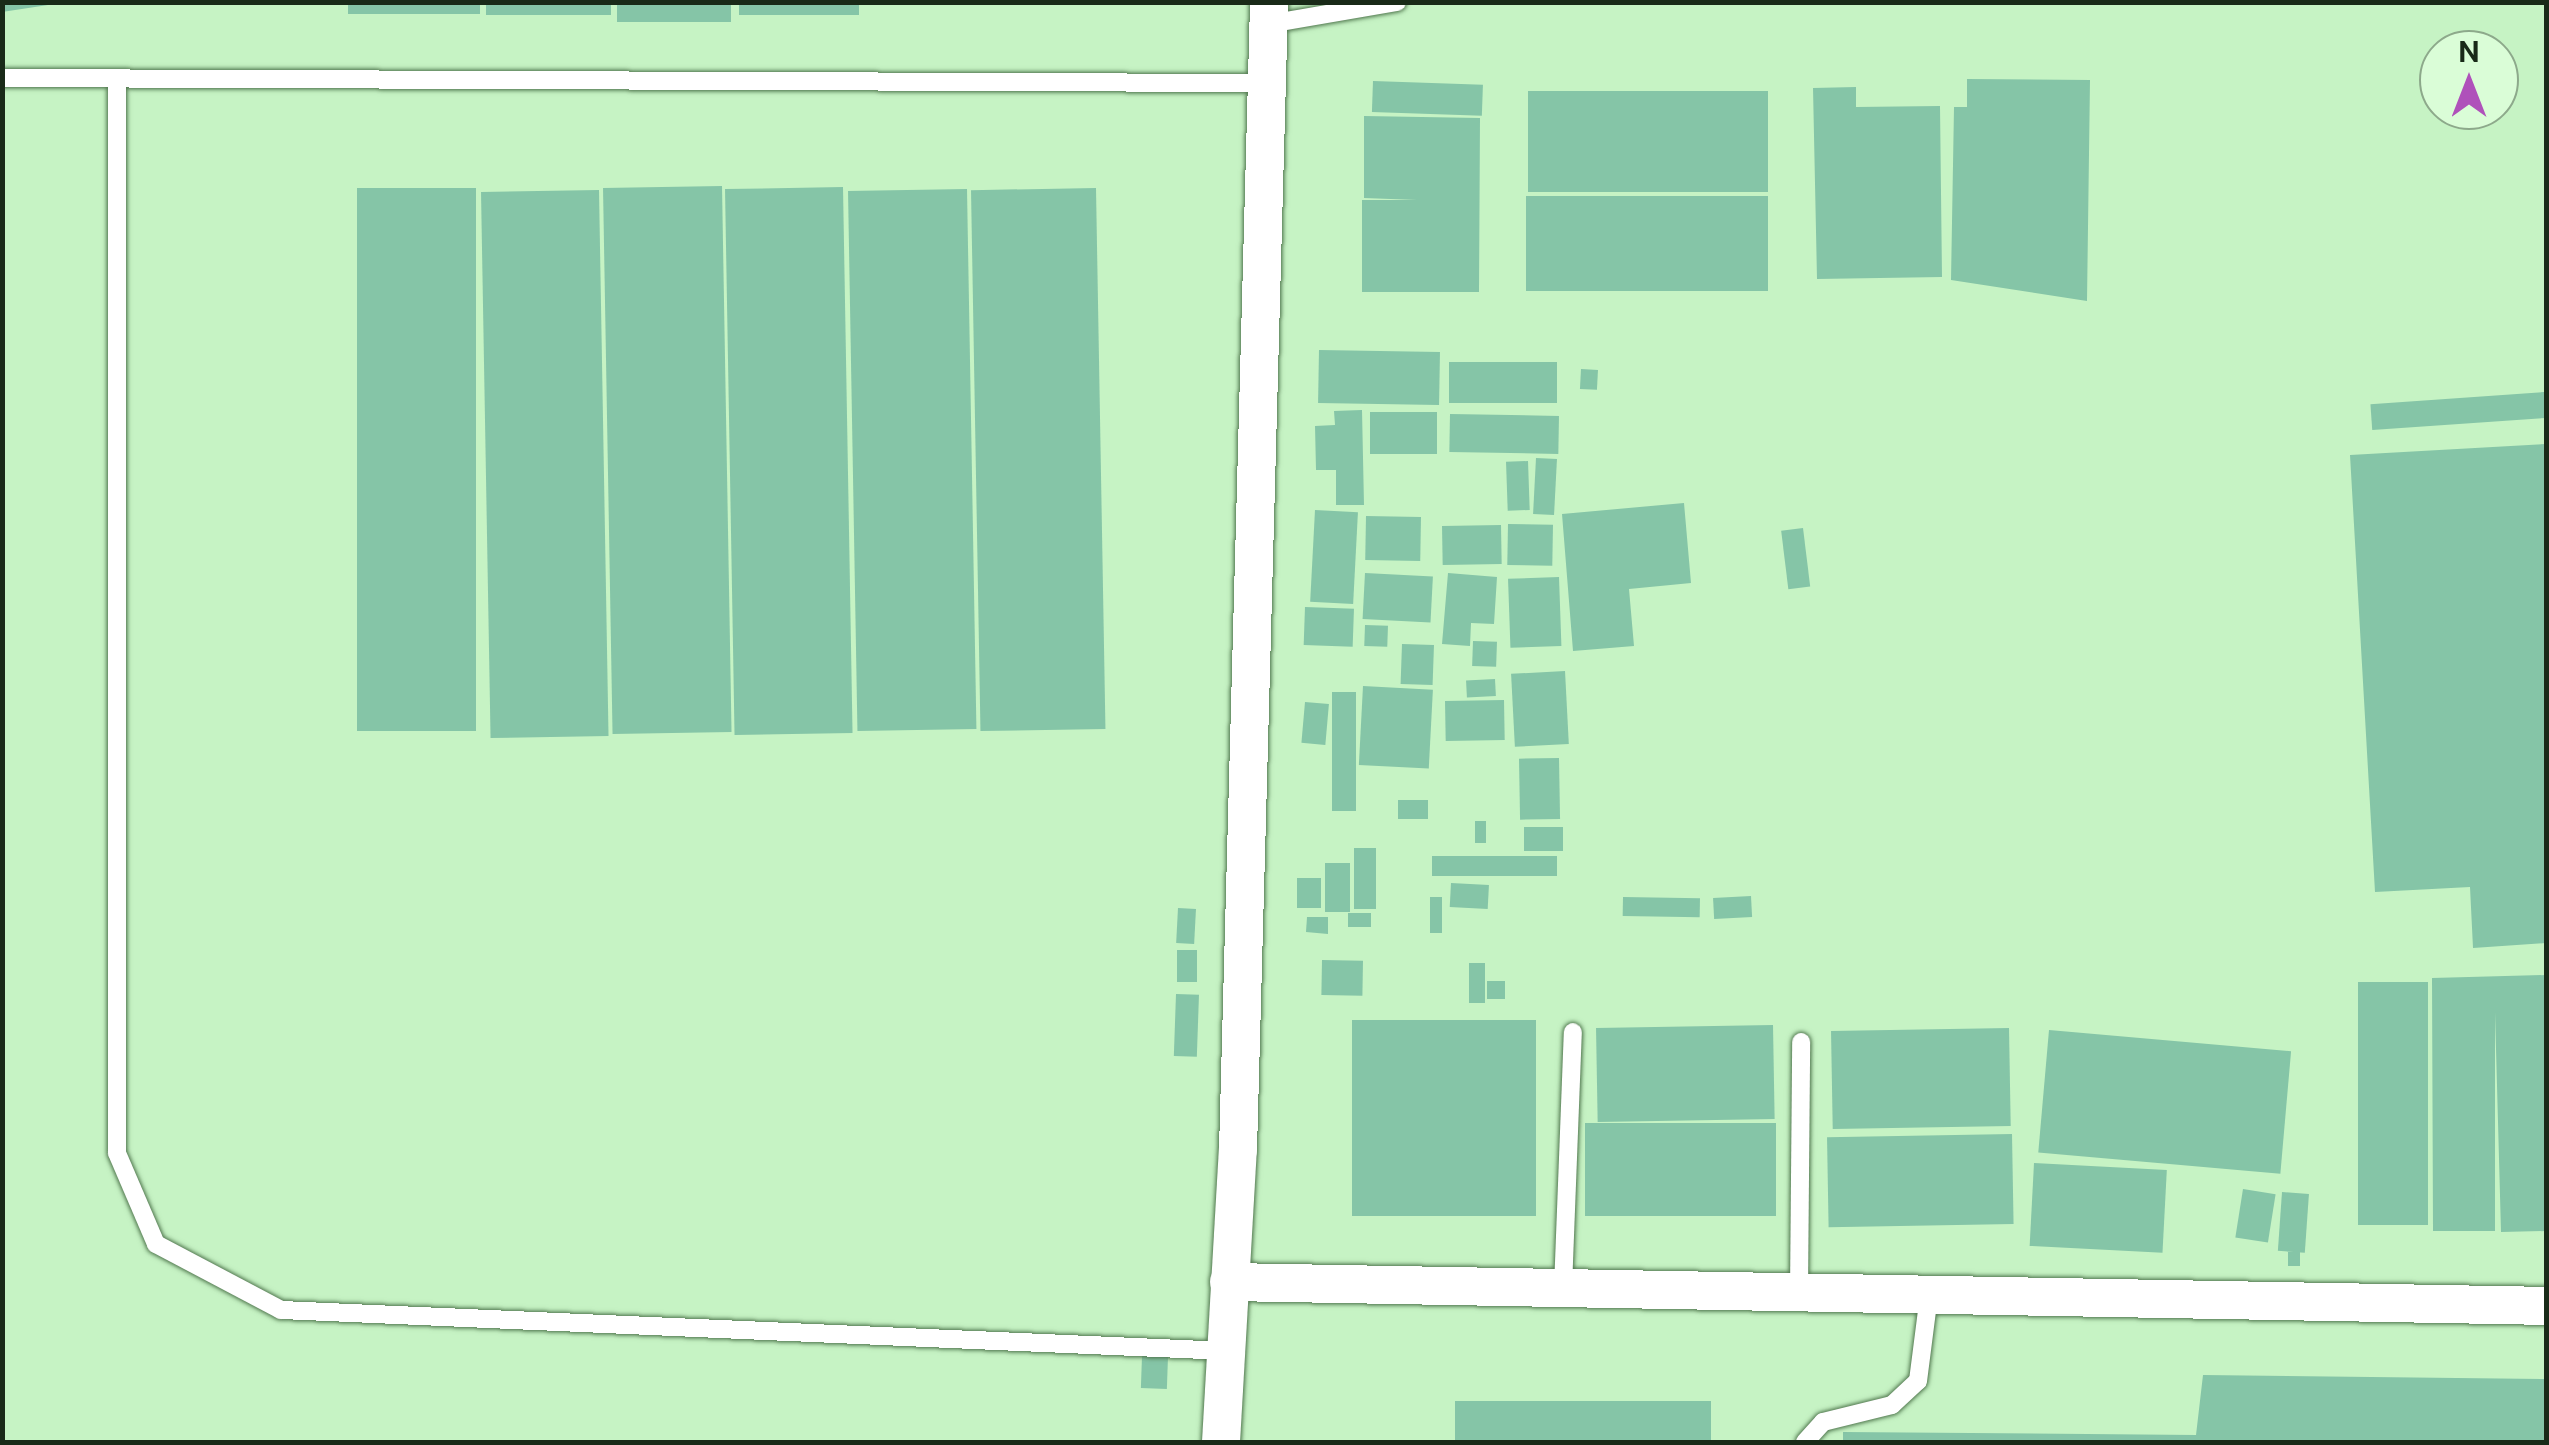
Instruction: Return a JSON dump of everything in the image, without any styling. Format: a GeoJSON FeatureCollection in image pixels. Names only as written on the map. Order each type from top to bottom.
{"type":"FeatureCollection","features":[{"type":"Feature","properties":{"kind":"street"},"geometry":{"type":"LineString","coordinates":[[1221,1442],[1228,1351],[1268,14]]}},
{"type":"Feature","properties":{"kind":"street"},"geometry":{"type":"LineString","coordinates":[[1229,1282],[2546,1306]]}},
{"type":"Feature","properties":{"kind":"lane"},"geometry":{"type":"LineString","coordinates":[[1268,14],[1398,2]]}},
{"type":"Feature","properties":{"kind":"lane"},"geometry":{"type":"LineString","coordinates":[[2,78],[1265,83]]}},
{"type":"Feature","properties":{"kind":"lane"},"geometry":{"type":"LineString","coordinates":[[116,79],[116,1153],[156,1244],[281,1310],[1228,1351]]}},
{"type":"Feature","properties":{"kind":"lane"},"geometry":{"type":"LineString","coordinates":[[1563,1288],[1572,1032]]}},
{"type":"Feature","properties":{"kind":"lane"},"geometry":{"type":"LineString","coordinates":[[1800,1292],[1802,1042]]}},
{"type":"Feature","properties":{"kind":"lane"},"geometry":{"type":"LineString","coordinates":[[1805,1442],[1822,1422],[1892,1405],[1918,1382],[1929,1295]]}},
{"type":"Feature","properties":{"kind":"building"},"geometry":{"type":"Polygon","coordinates":[[[2,2],[47,2],[48,5],[2,12],[2,2]]]}},
{"type":"Feature","properties":{"kind":"building"},"geometry":{"type":"Polygon","coordinates":[[[348,2],[480,2],[480,14],[348,14],[348,2]]]}},
{"type":"Feature","properties":{"kind":"building"},"geometry":{"type":"Polygon","coordinates":[[[486,2],[611,2],[611,15],[486,15],[486,2]]]}},
{"type":"Feature","properties":{"kind":"building"},"geometry":{"type":"Polygon","coordinates":[[[617,2],[731,2],[731,22],[617,22],[617,2]]]}},
{"type":"Feature","properties":{"kind":"building"},"geometry":{"type":"Polygon","coordinates":[[[739,2],[859,2],[859,15],[739,15],[739,2]]]}},
{"type":"Feature","properties":{"kind":"building"},"geometry":{"type":"Polygon","coordinates":[[[1967,79],[2090,80],[2087,301],[1951,280],[1954,107],[1967,107],[1967,79]]]}},
{"type":"Feature","properties":{"kind":"building"},"geometry":{"type":"Polygon","coordinates":[[[1373,81],[1483,85],[1482,116],[1372,112],[1373,81]]]}},
{"type":"Feature","properties":{"kind":"building"},"geometry":{"type":"Polygon","coordinates":[[[1856,87],[1856,107],[1940,106],[1942,277],[1817,279],[1813,88],[1856,87]]]}},
{"type":"Feature","properties":{"kind":"building"},"geometry":{"type":"Polygon","coordinates":[[[1528,91],[1768,91],[1768,192],[1528,192],[1528,91]]]}},
{"type":"Feature","properties":{"kind":"building"},"geometry":{"type":"Polygon","coordinates":[[[1364,116],[1480,118],[1479,292],[1362,292],[1362,200],[1417,200],[1364,198],[1364,116]]]}},
{"type":"Feature","properties":{"kind":"building"},"geometry":{"type":"Polygon","coordinates":[[[722,186],[732,732],[613,734],[603,188],[722,186]]]}},
{"type":"Feature","properties":{"kind":"building"},"geometry":{"type":"Polygon","coordinates":[[[843,187],[853,733],[735,735],[725,189],[843,187]]]}},
{"type":"Feature","properties":{"kind":"building"},"geometry":{"type":"Polygon","coordinates":[[[357,188],[476,188],[476,731],[357,731],[357,188]]]}},
{"type":"Feature","properties":{"kind":"building"},"geometry":{"type":"Polygon","coordinates":[[[1096,188],[1105,729],[980,731],[971,190],[1096,188]]]}},
{"type":"Feature","properties":{"kind":"building"},"geometry":{"type":"Polygon","coordinates":[[[967,189],[976,729],[857,731],[848,191],[967,189]]]}},
{"type":"Feature","properties":{"kind":"building"},"geometry":{"type":"Polygon","coordinates":[[[599,190],[609,736],[491,738],[481,192],[599,190]]]}},
{"type":"Feature","properties":{"kind":"building"},"geometry":{"type":"Polygon","coordinates":[[[1526,196],[1768,196],[1768,291],[1526,291],[1526,196]]]}},
{"type":"Feature","properties":{"kind":"building"},"geometry":{"type":"Polygon","coordinates":[[[1319,350],[1440,352],[1439,405],[1318,403],[1319,350]]]}},
{"type":"Feature","properties":{"kind":"building"},"geometry":{"type":"Polygon","coordinates":[[[1449,362],[1557,362],[1557,403],[1449,403],[1449,362]]]}},
{"type":"Feature","properties":{"kind":"building"},"geometry":{"type":"Polygon","coordinates":[[[1581,369],[1598,370],[1597,390],[1580,389],[1581,369]]]}},
{"type":"Feature","properties":{"kind":"building"},"geometry":{"type":"Polygon","coordinates":[[[2544,392],[2546,418],[2372,430],[2370,404],[2544,392]]]}},
{"type":"Feature","properties":{"kind":"building"},"geometry":{"type":"Polygon","coordinates":[[[1362,410],[1364,505],[1336,505],[1336,470],[1316,470],[1315,426],[1335,425],[1334,411],[1362,410]]]}},
{"type":"Feature","properties":{"kind":"building"},"geometry":{"type":"Polygon","coordinates":[[[1370,412],[1437,412],[1437,454],[1370,454],[1370,412]]]}},
{"type":"Feature","properties":{"kind":"building"},"geometry":{"type":"Polygon","coordinates":[[[1450,414],[1559,416],[1558,454],[1449,452],[1450,414]]]}},
{"type":"Feature","properties":{"kind":"building"},"geometry":{"type":"Polygon","coordinates":[[[2546,444],[2546,943],[2473,948],[2470,887],[2375,892],[2350,455],[2546,444]]]}},
{"type":"Feature","properties":{"kind":"building"},"geometry":{"type":"Polygon","coordinates":[[[1536,458],[1557,459],[1554,515],[1533,514],[1536,458]]]}},
{"type":"Feature","properties":{"kind":"building"},"geometry":{"type":"Polygon","coordinates":[[[1528,461],[1530,510],[1508,511],[1506,462],[1528,461]]]}},
{"type":"Feature","properties":{"kind":"building"},"geometry":{"type":"Polygon","coordinates":[[[1684,503],[1691,583],[1629,589],[1634,646],[1573,651],[1562,514],[1684,503]]]}},
{"type":"Feature","properties":{"kind":"building"},"geometry":{"type":"Polygon","coordinates":[[[1315,510],[1358,512],[1353,604],[1310,602],[1315,510]]]}},
{"type":"Feature","properties":{"kind":"building"},"geometry":{"type":"Polygon","coordinates":[[[1366,516],[1421,517],[1420,561],[1365,560],[1366,516]]]}},
{"type":"Feature","properties":{"kind":"building"},"geometry":{"type":"Polygon","coordinates":[[[1508,524],[1553,525],[1552,566],[1507,565],[1508,524]]]}},
{"type":"Feature","properties":{"kind":"building"},"geometry":{"type":"Polygon","coordinates":[[[1501,525],[1502,564],[1443,565],[1442,526],[1501,525]]]}},
{"type":"Feature","properties":{"kind":"building"},"geometry":{"type":"Polygon","coordinates":[[[1803,528],[1810,587],[1788,589],[1781,531],[1803,528]]]}},
{"type":"Feature","properties":{"kind":"building"},"geometry":{"type":"Polygon","coordinates":[[[1365,573],[1433,577],[1430,622],[1363,619],[1365,573]]]}},
{"type":"Feature","properties":{"kind":"building"},"geometry":{"type":"Polygon","coordinates":[[[1448,573],[1497,577],[1494,624],[1471,623],[1470,646],[1442,644],[1448,573]]]}},
{"type":"Feature","properties":{"kind":"building"},"geometry":{"type":"Polygon","coordinates":[[[1559,577],[1561,646],[1510,648],[1508,579],[1559,577]]]}},
{"type":"Feature","properties":{"kind":"building"},"geometry":{"type":"Polygon","coordinates":[[[1305,607],[1354,609],[1353,647],[1304,645],[1305,607]]]}},
{"type":"Feature","properties":{"kind":"building"},"geometry":{"type":"Polygon","coordinates":[[[1365,625],[1388,626],[1387,647],[1364,646],[1365,625]]]}},
{"type":"Feature","properties":{"kind":"building"},"geometry":{"type":"Polygon","coordinates":[[[1473,641],[1497,642],[1496,667],[1472,666],[1473,641]]]}},
{"type":"Feature","properties":{"kind":"building"},"geometry":{"type":"Polygon","coordinates":[[[1402,644],[1434,645],[1433,685],[1401,684],[1402,644]]]}},
{"type":"Feature","properties":{"kind":"building"},"geometry":{"type":"Polygon","coordinates":[[[1565,671],[1569,744],[1515,747],[1511,674],[1565,671]]]}},
{"type":"Feature","properties":{"kind":"building"},"geometry":{"type":"Polygon","coordinates":[[[1495,679],[1496,696],[1467,697],[1466,681],[1495,679]]]}},
{"type":"Feature","properties":{"kind":"building"},"geometry":{"type":"Polygon","coordinates":[[[1363,686],[1433,690],[1429,769],[1359,765],[1363,686]]]}},
{"type":"Feature","properties":{"kind":"building"},"geometry":{"type":"Polygon","coordinates":[[[1332,692],[1356,692],[1356,811],[1332,811],[1332,692]]]}},
{"type":"Feature","properties":{"kind":"building"},"geometry":{"type":"Polygon","coordinates":[[[1504,700],[1505,740],[1446,741],[1445,701],[1504,700]]]}},
{"type":"Feature","properties":{"kind":"building"},"geometry":{"type":"Polygon","coordinates":[[[1305,702],[1329,704],[1325,745],[1301,743],[1305,702]]]}},
{"type":"Feature","properties":{"kind":"building"},"geometry":{"type":"Polygon","coordinates":[[[1559,758],[1560,819],[1520,820],[1519,759],[1559,758]]]}},
{"type":"Feature","properties":{"kind":"building"},"geometry":{"type":"Polygon","coordinates":[[[1398,800],[1428,800],[1428,819],[1398,819],[1398,800]]]}},
{"type":"Feature","properties":{"kind":"building"},"geometry":{"type":"Polygon","coordinates":[[[1475,821],[1486,821],[1486,843],[1475,843],[1475,821]]]}},
{"type":"Feature","properties":{"kind":"building"},"geometry":{"type":"Polygon","coordinates":[[[1524,827],[1563,827],[1563,851],[1524,851],[1524,827]]]}},
{"type":"Feature","properties":{"kind":"building"},"geometry":{"type":"Polygon","coordinates":[[[1354,848],[1376,848],[1376,909],[1354,909],[1354,848]]]}},
{"type":"Feature","properties":{"kind":"building"},"geometry":{"type":"Polygon","coordinates":[[[1432,856],[1557,856],[1557,876],[1432,876],[1432,856]]]}},
{"type":"Feature","properties":{"kind":"building"},"geometry":{"type":"Polygon","coordinates":[[[1325,863],[1350,863],[1350,912],[1325,912],[1325,863]]]}},
{"type":"Feature","properties":{"kind":"building"},"geometry":{"type":"Polygon","coordinates":[[[1297,878],[1321,878],[1321,908],[1297,908],[1297,878]]]}},
{"type":"Feature","properties":{"kind":"building"},"geometry":{"type":"Polygon","coordinates":[[[1451,883],[1489,885],[1488,909],[1450,907],[1451,883]]]}},
{"type":"Feature","properties":{"kind":"building"},"geometry":{"type":"Polygon","coordinates":[[[1751,896],[1752,917],[1714,919],[1713,898],[1751,896]]]}},
{"type":"Feature","properties":{"kind":"building"},"geometry":{"type":"Polygon","coordinates":[[[1430,897],[1442,897],[1442,933],[1430,933],[1430,897]]]}},
{"type":"Feature","properties":{"kind":"building"},"geometry":{"type":"Polygon","coordinates":[[[1623,897],[1700,898],[1700,917],[1623,916],[1623,897]]]}},
{"type":"Feature","properties":{"kind":"building"},"geometry":{"type":"Polygon","coordinates":[[[1178,908],[1196,909],[1194,944],[1176,943],[1178,908]]]}},
{"type":"Feature","properties":{"kind":"building"},"geometry":{"type":"Polygon","coordinates":[[[1348,913],[1371,913],[1371,927],[1348,927],[1348,913]]]}},
{"type":"Feature","properties":{"kind":"building"},"geometry":{"type":"Polygon","coordinates":[[[1307,917],[1328,917],[1328,934],[1306,932],[1307,917]]]}},
{"type":"Feature","properties":{"kind":"building"},"geometry":{"type":"Polygon","coordinates":[[[1177,950],[1197,950],[1197,982],[1177,982],[1177,950]]]}},
{"type":"Feature","properties":{"kind":"building"},"geometry":{"type":"Polygon","coordinates":[[[1322,960],[1363,961],[1362,996],[1321,995],[1322,960]]]}},
{"type":"Feature","properties":{"kind":"building"},"geometry":{"type":"Polygon","coordinates":[[[1469,963],[1485,963],[1485,1003],[1469,1003],[1469,963]]]}},
{"type":"Feature","properties":{"kind":"building"},"geometry":{"type":"Polygon","coordinates":[[[2546,975],[2546,1231],[2501,1232],[2495,1012],[2495,1231],[2433,1231],[2432,978],[2546,975]]]}},
{"type":"Feature","properties":{"kind":"building"},"geometry":{"type":"Polygon","coordinates":[[[1487,981],[1505,981],[1505,999],[1487,999],[1487,981]]]}},
{"type":"Feature","properties":{"kind":"building"},"geometry":{"type":"Polygon","coordinates":[[[2358,982],[2428,982],[2428,1225],[2358,1225],[2358,982]]]}},
{"type":"Feature","properties":{"kind":"building"},"geometry":{"type":"Polygon","coordinates":[[[1176,994],[1199,995],[1197,1057],[1174,1056],[1176,994]]]}},
{"type":"Feature","properties":{"kind":"building"},"geometry":{"type":"Polygon","coordinates":[[[1352,1020],[1536,1020],[1536,1216],[1352,1216],[1352,1020]]]}},
{"type":"Feature","properties":{"kind":"building"},"geometry":{"type":"Polygon","coordinates":[[[1773,1025],[1775,1119],[1598,1122],[1596,1028],[1773,1025]]]}},
{"type":"Feature","properties":{"kind":"building"},"geometry":{"type":"Polygon","coordinates":[[[2009,1028],[2011,1126],[1833,1129],[1831,1031],[2009,1028]]]}},
{"type":"Feature","properties":{"kind":"building"},"geometry":{"type":"Polygon","coordinates":[[[2049,1030],[2291,1051],[2280,1174],[2038,1153],[2049,1030]]]}},
{"type":"Feature","properties":{"kind":"building"},"geometry":{"type":"Polygon","coordinates":[[[1585,1123],[1776,1123],[1776,1216],[1585,1216],[1585,1123]]]}},
{"type":"Feature","properties":{"kind":"building"},"geometry":{"type":"Polygon","coordinates":[[[2012,1134],[2014,1224],[1829,1227],[1827,1137],[2012,1134]]]}},
{"type":"Feature","properties":{"kind":"building"},"geometry":{"type":"Polygon","coordinates":[[[2034,1163],[2167,1170],[2162,1253],[2030,1246],[2034,1163]]]}},
{"type":"Feature","properties":{"kind":"building"},"geometry":{"type":"Polygon","coordinates":[[[2243,1189],[2276,1194],[2268,1243],[2235,1237],[2243,1189]]]}},
{"type":"Feature","properties":{"kind":"building"},"geometry":{"type":"Polygon","coordinates":[[[2282,1192],[2309,1194],[2305,1253],[2278,1251],[2282,1192]]]}},
{"type":"Feature","properties":{"kind":"building"},"geometry":{"type":"Polygon","coordinates":[[[2288,1252],[2300,1252],[2300,1266],[2288,1266],[2288,1252]]]}},
{"type":"Feature","properties":{"kind":"building"},"geometry":{"type":"Polygon","coordinates":[[[1142,1356],[1168,1357],[1167,1389],[1141,1388],[1142,1356]]]}},
{"type":"Feature","properties":{"kind":"building"},"geometry":{"type":"Polygon","coordinates":[[[2203,1375],[2546,1379],[2546,1442],[1843,1442],[1843,1432],[2196,1435],[2203,1375]]]}},
{"type":"Feature","properties":{"kind":"building"},"geometry":{"type":"Polygon","coordinates":[[[1455,1401],[1711,1401],[1711,1442],[1455,1442],[1455,1401]]]}}]}
